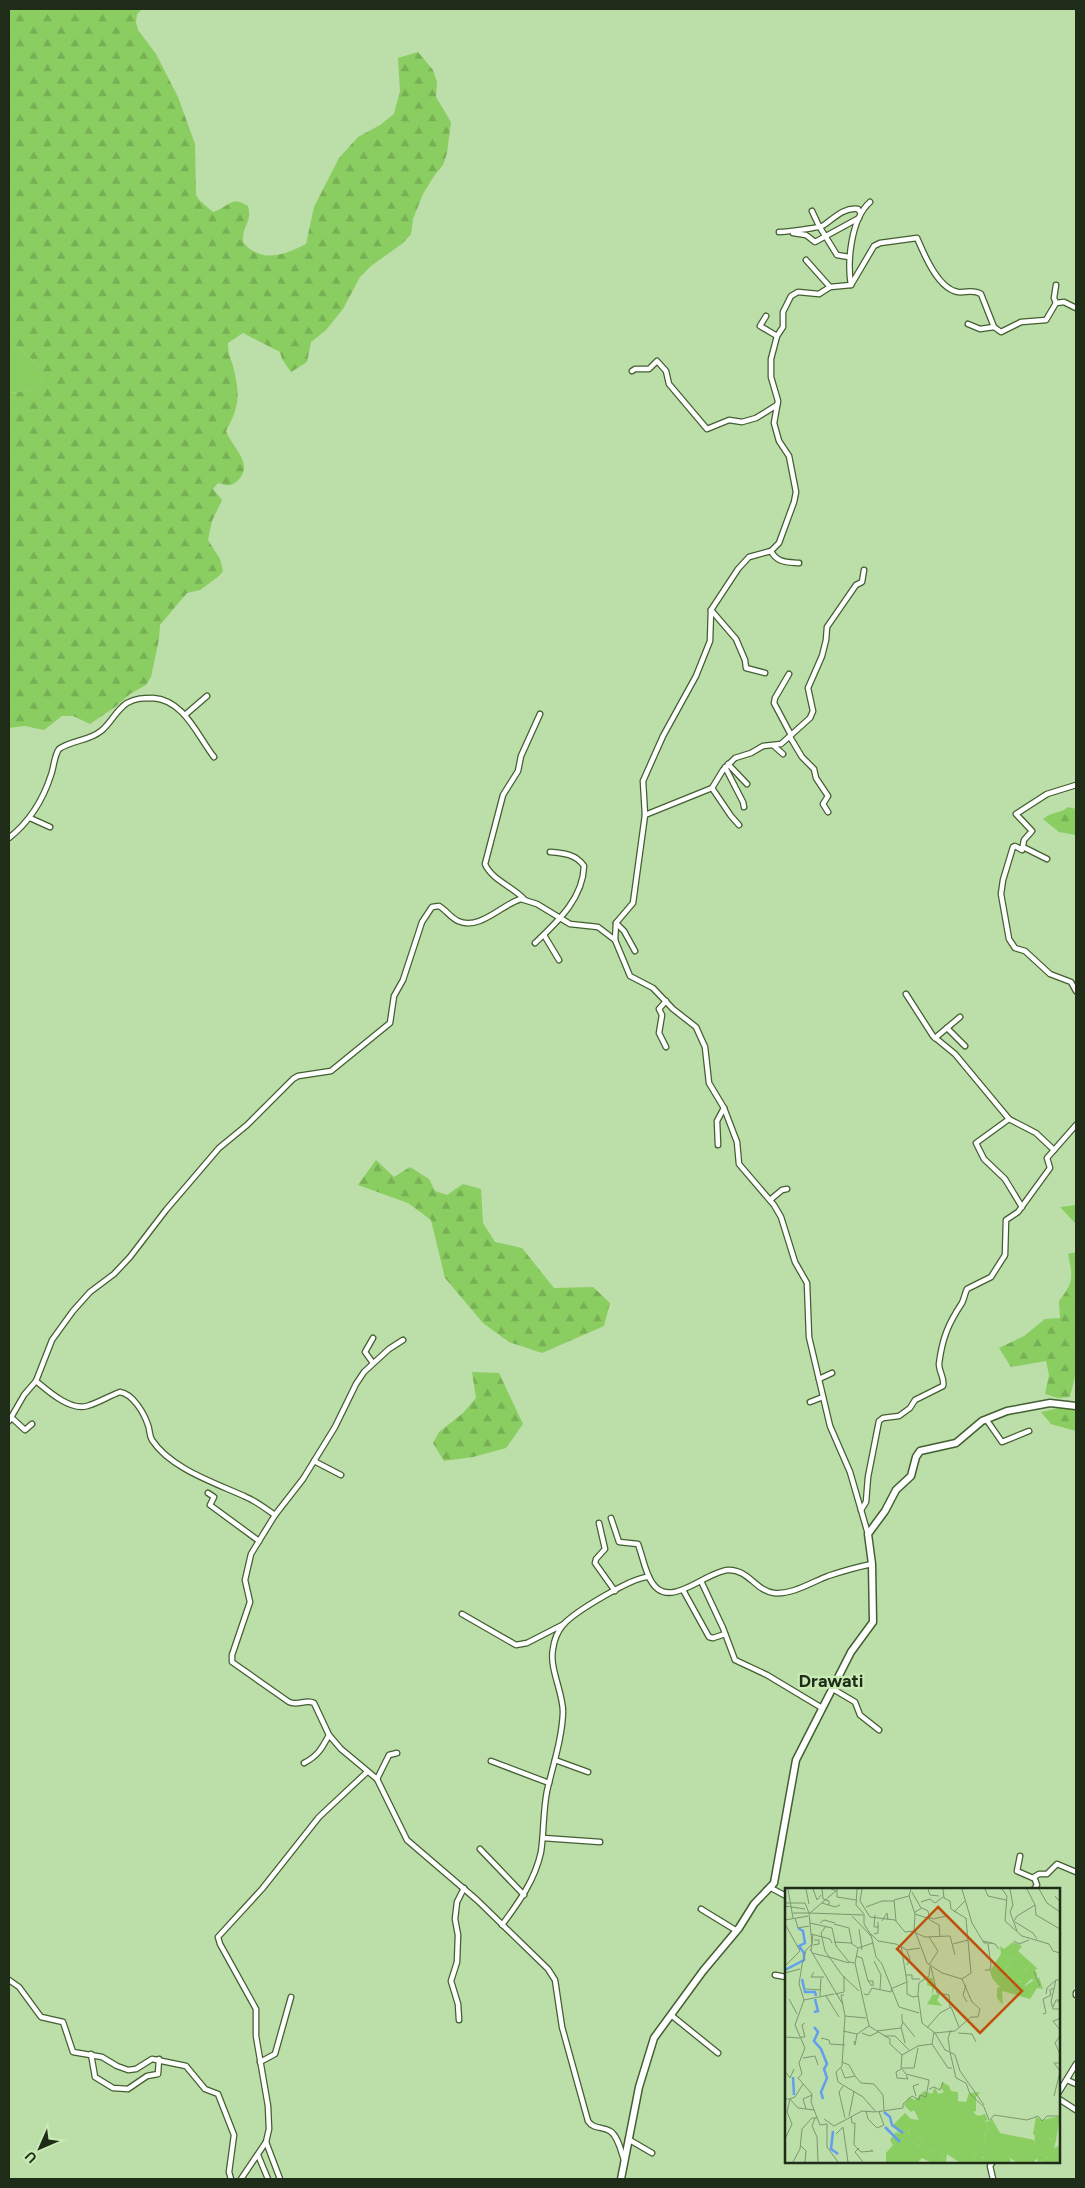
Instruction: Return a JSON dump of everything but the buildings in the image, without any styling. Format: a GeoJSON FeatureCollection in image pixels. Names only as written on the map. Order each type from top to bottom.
{"type":"FeatureCollection","features":[{"type":"Feature","properties":{"kind":"street"},"geometry":{"type":"LineString","coordinates":[[787,230],[806,235],[815,242],[860,215],[870,202]]}},
{"type":"Feature","properties":{"kind":"street"},"geometry":{"type":"LineString","coordinates":[[779,232],[806,230],[824,225],[836,214],[858,208],[860,215],[849,257],[851,285]]}},
{"type":"Feature","properties":{"kind":"street"},"geometry":{"type":"LineString","coordinates":[[812,211],[837,255],[849,257]]}},
{"type":"Feature","properties":{"kind":"street"},"geometry":{"type":"LineString","coordinates":[[851,285],[874,246],[880,242],[917,238],[927,261],[946,287],[957,292],[976,291],[981,294],[994,327],[1001,332],[1021,322],[1046,320],[1056,303],[1054,297],[1056,284]]}},
{"type":"Feature","properties":{"kind":"street"},"geometry":{"type":"LineString","coordinates":[[806,260],[830,287]]}},
{"type":"Feature","properties":{"kind":"street"},"geometry":{"type":"LineString","coordinates":[[621,2179],[642,2071],[657,2032],[671,2016],[703,1971],[737,1931],[754,1904],[771,1888],[777,1874],[796,1760],[854,1647],[873,1622],[872,1564],[868,1534],[850,1472],[830,1426],[809,1337],[807,1283],[795,1262],[781,1216],[739,1164],[737,1142],[724,1108],[709,1083],[705,1047],[696,1027],[653,988],[630,976],[615,940],[616,923],[633,903],[645,816],[643,781],[663,736],[696,676],[710,641],[711,610],[738,569],[749,557],[771,551],[779,543],[796,492],[789,456],[779,441],[774,422],[778,401],[771,377],[771,359],[777,336],[782,326],[784,312],[791,296],[798,292],[819,294],[830,287],[851,285]]}},
{"type":"Feature","properties":{"kind":"street"},"geometry":{"type":"LineString","coordinates":[[1056,303],[1064,302],[1076,308]]}},
{"type":"Feature","properties":{"kind":"street"},"geometry":{"type":"LineString","coordinates":[[766,316],[760,326],[777,336]]}},
{"type":"Feature","properties":{"kind":"street"},"geometry":{"type":"LineString","coordinates":[[968,324],[980,329],[994,327]]}},
{"type":"Feature","properties":{"kind":"street"},"geometry":{"type":"LineString","coordinates":[[632,371],[635,369],[649,369],[657,361],[666,372],[669,384],[707,429],[728,420],[742,422],[756,418],[777,405]]}},
{"type":"Feature","properties":{"kind":"street"},"geometry":{"type":"LineString","coordinates":[[771,551],[778,560],[799,563]]}},
{"type":"Feature","properties":{"kind":"street"},"geometry":{"type":"LineString","coordinates":[[645,816],[712,788],[734,758],[751,753],[761,747],[781,744],[813,715],[808,688],[822,656],[827,627],[856,585],[862,582],[864,570]]}},
{"type":"Feature","properties":{"kind":"street"},"geometry":{"type":"LineString","coordinates":[[711,610],[736,639],[745,660],[746,668],[765,673]]}},
{"type":"Feature","properties":{"kind":"street"},"geometry":{"type":"LineString","coordinates":[[789,674],[774,700],[790,736],[802,756],[814,770],[816,778],[828,796],[823,804],[828,812]]}},
{"type":"Feature","properties":{"kind":"street"},"geometry":{"type":"LineString","coordinates":[[185,715],[207,696]]}},
{"type":"Feature","properties":{"kind":"street"},"geometry":{"type":"LineString","coordinates":[[9,838],[30,818],[49,780],[58,751],[65,745],[96,735],[105,728],[126,704],[139,698],[158,699],[167,702],[185,715],[214,757]]}},
{"type":"Feature","properties":{"kind":"street"},"geometry":{"type":"LineString","coordinates":[[540,714],[522,756],[518,771],[504,795],[485,864],[488,871],[515,890],[525,900],[573,924],[598,927],[615,940]]}},
{"type":"Feature","properties":{"kind":"street"},"geometry":{"type":"LineString","coordinates":[[774,746],[783,754]]}},
{"type":"Feature","properties":{"kind":"street"},"geometry":{"type":"LineString","coordinates":[[727,766],[747,784]]}},
{"type":"Feature","properties":{"kind":"street"},"geometry":{"type":"LineString","coordinates":[[727,766],[744,807]]}},
{"type":"Feature","properties":{"kind":"street"},"geometry":{"type":"LineString","coordinates":[[1023,847],[1024,840],[1032,831],[1016,814],[1047,794],[1076,785]]}},
{"type":"Feature","properties":{"kind":"street"},"geometry":{"type":"LineString","coordinates":[[712,788],[731,816],[739,824]]}},
{"type":"Feature","properties":{"kind":"street"},"geometry":{"type":"LineString","coordinates":[[30,818],[50,827]]}},
{"type":"Feature","properties":{"kind":"street"},"geometry":{"type":"LineString","coordinates":[[1023,847],[1022,850],[1015,846],[1013,847],[1003,880],[1002,894],[1008,937],[1015,948],[1025,951],[1050,974],[1071,982],[1076,991]]}},
{"type":"Feature","properties":{"kind":"street"},"geometry":{"type":"LineString","coordinates":[[1023,847],[1047,859]]}},
{"type":"Feature","properties":{"kind":"street"},"geometry":{"type":"LineString","coordinates":[[535,944],[575,899],[584,866],[580,861],[569,855],[550,852]]}},
{"type":"Feature","properties":{"kind":"street"},"geometry":{"type":"LineString","coordinates":[[32,1424],[25,1430],[10,1419],[24,1395],[36,1381],[52,1340],[65,1321],[90,1292],[114,1274],[130,1257],[166,1210],[219,1148],[247,1125],[293,1079],[298,1076],[331,1071],[390,1023],[394,996],[404,980],[422,922],[432,907],[439,906],[457,920],[469,923],[493,915],[518,900],[525,900]]}},
{"type":"Feature","properties":{"kind":"street"},"geometry":{"type":"LineString","coordinates":[[616,923],[621,927],[635,951]]}},
{"type":"Feature","properties":{"kind":"street"},"geometry":{"type":"LineString","coordinates":[[544,934],[559,960]]}},
{"type":"Feature","properties":{"kind":"street"},"geometry":{"type":"LineString","coordinates":[[906,994],[936,1038],[955,1054],[1009,1119],[1034,1133],[1054,1150]]}},
{"type":"Feature","properties":{"kind":"street"},"geometry":{"type":"LineString","coordinates":[[666,1001],[659,1009],[662,1015],[658,1031],[666,1047]]}},
{"type":"Feature","properties":{"kind":"street"},"geometry":{"type":"LineString","coordinates":[[936,1038],[960,1017]]}},
{"type":"Feature","properties":{"kind":"street"},"geometry":{"type":"LineString","coordinates":[[947,1028],[965,1046]]}},
{"type":"Feature","properties":{"kind":"street"},"geometry":{"type":"LineString","coordinates":[[718,1145],[716,1121],[724,1108]]}},
{"type":"Feature","properties":{"kind":"street"},"geometry":{"type":"LineString","coordinates":[[1009,1119],[976,1144],[985,1160],[1005,1179],[1022,1207]]}},
{"type":"Feature","properties":{"kind":"street"},"geometry":{"type":"LineString","coordinates":[[861,1510],[866,1502],[868,1477],[878,1422],[883,1418],[900,1416],[910,1408],[914,1400],[943,1386],[944,1382],[939,1368],[942,1343],[951,1318],[963,1301],[966,1292],[992,1276],[1006,1253],[1006,1220],[1017,1213],[1022,1207],[1050,1168],[1047,1159],[1076,1125]]}},
{"type":"Feature","properties":{"kind":"street"},"geometry":{"type":"LineString","coordinates":[[770,1200],[782,1190],[787,1189]]}},
{"type":"Feature","properties":{"kind":"street"},"geometry":{"type":"LineString","coordinates":[[373,1338],[365,1352],[373,1362]]}},
{"type":"Feature","properties":{"kind":"street"},"geometry":{"type":"LineString","coordinates":[[403,1340],[373,1362],[356,1384],[342,1415],[303,1479],[275,1515],[251,1554],[246,1568],[245,1586],[250,1600],[232,1655],[232,1662],[290,1702],[294,1704],[310,1701],[314,1703],[329,1735],[341,1749],[377,1779],[407,1840],[464,1888],[552,1974],[556,1985],[562,2028],[588,2121],[594,2127],[612,2133],[619,2145],[624,2160]]}},
{"type":"Feature","properties":{"kind":"street"},"geometry":{"type":"LineString","coordinates":[[819,1379],[832,1372]]}},
{"type":"Feature","properties":{"kind":"street"},"geometry":{"type":"LineString","coordinates":[[36,1381],[65,1402],[81,1407],[89,1406],[120,1392],[127,1394],[134,1400],[145,1418],[152,1440],[175,1461],[208,1481],[247,1497],[275,1515]]}},
{"type":"Feature","properties":{"kind":"street"},"geometry":{"type":"LineString","coordinates":[[810,1402],[823,1396]]}},
{"type":"Feature","properties":{"kind":"street"},"geometry":{"type":"LineString","coordinates":[[868,1534],[885,1511],[896,1490],[911,1476],[919,1452],[956,1443],[986,1420],[1007,1410],[1050,1403],[1076,1406]]}},
{"type":"Feature","properties":{"kind":"street"},"geometry":{"type":"LineString","coordinates":[[986,1420],[1002,1442],[1029,1431]]}},
{"type":"Feature","properties":{"kind":"street"},"geometry":{"type":"LineString","coordinates":[[314,1461],[341,1475]]}},
{"type":"Feature","properties":{"kind":"street"},"geometry":{"type":"LineString","coordinates":[[208,1492],[214,1496],[210,1505],[259,1541]]}},
{"type":"Feature","properties":{"kind":"street"},"geometry":{"type":"LineString","coordinates":[[612,1518],[620,1542],[638,1544],[649,1577],[655,1586],[671,1593],[683,1590],[717,1573],[733,1570],[743,1574],[766,1591],[780,1594],[830,1575],[872,1564]]}},
{"type":"Feature","properties":{"kind":"street"},"geometry":{"type":"LineString","coordinates":[[599,1523],[605,1549],[596,1558],[595,1563],[615,1590]]}},
{"type":"Feature","properties":{"kind":"street"},"geometry":{"type":"LineString","coordinates":[[462,1614],[515,1645],[527,1643],[564,1624],[633,1580],[649,1577]]}},
{"type":"Feature","properties":{"kind":"street"},"geometry":{"type":"LineString","coordinates":[[702,1581],[725,1634],[731,1654],[737,1662],[767,1675],[822,1708]]}},
{"type":"Feature","properties":{"kind":"street"},"geometry":{"type":"LineString","coordinates":[[683,1590],[709,1638],[725,1634]]}},
{"type":"Feature","properties":{"kind":"street"},"geometry":{"type":"LineString","coordinates":[[502,1925],[524,1895],[538,1864],[549,1783],[555,1760],[563,1706],[552,1655],[556,1638],[564,1624]]}},
{"type":"Feature","properties":{"kind":"street"},"geometry":{"type":"LineString","coordinates":[[832,1689],[856,1702],[860,1715],[879,1730]]}},
{"type":"Feature","properties":{"kind":"street"},"geometry":{"type":"LineString","coordinates":[[304,1764],[320,1751],[329,1735]]}},
{"type":"Feature","properties":{"kind":"street"},"geometry":{"type":"LineString","coordinates":[[377,1779],[389,1755],[396,1753]]}},
{"type":"Feature","properties":{"kind":"street"},"geometry":{"type":"LineString","coordinates":[[555,1760],[588,1772]]}},
{"type":"Feature","properties":{"kind":"street"},"geometry":{"type":"LineString","coordinates":[[492,1761],[549,1783]]}},
{"type":"Feature","properties":{"kind":"street"},"geometry":{"type":"LineString","coordinates":[[241,2179],[266,2142],[268,2106],[260,2062],[255,2004],[220,1944],[218,1937],[262,1889],[318,1817],[367,1772]]}},
{"type":"Feature","properties":{"kind":"street"},"geometry":{"type":"LineString","coordinates":[[542,1838],[600,1842]]}},
{"type":"Feature","properties":{"kind":"street"},"geometry":{"type":"LineString","coordinates":[[480,1849],[524,1895]]}},
{"type":"Feature","properties":{"kind":"street"},"geometry":{"type":"LineString","coordinates":[[1020,1856],[1017,1871],[1034,1878]]}},
{"type":"Feature","properties":{"kind":"street"},"geometry":{"type":"LineString","coordinates":[[1034,1878],[1039,1874],[1046,1874],[1057,1864],[1076,1872]]}},
{"type":"Feature","properties":{"kind":"street"},"geometry":{"type":"LineString","coordinates":[[1034,1878],[1037,1885],[1035,1888]]}},
{"type":"Feature","properties":{"kind":"street"},"geometry":{"type":"LineString","coordinates":[[458,2020],[458,2004],[451,1981],[457,1962],[458,1935],[455,1919],[457,1902],[464,1888]]}},
{"type":"Feature","properties":{"kind":"street"},"geometry":{"type":"LineString","coordinates":[[771,1888],[785,1895]]}},
{"type":"Feature","properties":{"kind":"street"},"geometry":{"type":"LineString","coordinates":[[701,1909],[737,1931]]}},
{"type":"Feature","properties":{"kind":"street"},"geometry":{"type":"LineString","coordinates":[[775,1975],[785,1977]]}},
{"type":"Feature","properties":{"kind":"street"},"geometry":{"type":"LineString","coordinates":[[9,1980],[18,1987],[41,2017],[63,2022],[71,2050],[102,2057],[128,2070],[138,2068],[147,2060],[159,2059],[186,2066],[198,2077],[205,2089],[215,2092],[220,2096],[224,2112],[234,2135],[234,2147],[229,2172],[231,2179]]}},
{"type":"Feature","properties":{"kind":"street"},"geometry":{"type":"LineString","coordinates":[[260,2062],[275,2054],[291,1997]]}},
{"type":"Feature","properties":{"kind":"street"},"geometry":{"type":"LineString","coordinates":[[671,2016],[718,2053]]}},
{"type":"Feature","properties":{"kind":"street"},"geometry":{"type":"LineString","coordinates":[[91,2054],[93,2073],[96,2078],[109,2086],[124,2089],[129,2088],[147,2076],[158,2074],[159,2059]]}},
{"type":"Feature","properties":{"kind":"street"},"geometry":{"type":"LineString","coordinates":[[1061,2086],[1068,2080],[1076,2064]]}},
{"type":"Feature","properties":{"kind":"street"},"geometry":{"type":"LineString","coordinates":[[1068,2080],[1076,2084]]}},
{"type":"Feature","properties":{"kind":"street"},"geometry":{"type":"LineString","coordinates":[[1060,2100],[1076,2110]]}},
{"type":"Feature","properties":{"kind":"street"},"geometry":{"type":"LineString","coordinates":[[628,2139],[652,2153]]}},
{"type":"Feature","properties":{"kind":"street"},"geometry":{"type":"LineString","coordinates":[[266,2142],[280,2179]]}},
{"type":"Feature","properties":{"kind":"street"},"geometry":{"type":"LineString","coordinates":[[258,2155],[268,2179]]}},
{"type":"Feature","properties":{"kind":"street"},"geometry":{"type":"LineString","coordinates":[[992,2163],[990,2166],[993,2179]]}},
{"type":"Feature","properties":{"kind":"green space"},"geometry":{"type":"Polygon","coordinates":[[[9,9],[142,9],[137,14],[138,30],[156,54],[178,97],[195,144],[196,195],[213,212],[234,202],[248,206],[249,216],[243,241],[250,249],[264,255],[278,255],[306,244],[314,207],[339,158],[358,137],[380,125],[394,114],[400,91],[398,58],[418,52],[433,70],[437,82],[436,97],[451,122],[447,153],[443,165],[423,194],[413,219],[411,234],[403,243],[371,266],[360,277],[343,309],[326,330],[311,342],[307,362],[291,372],[282,359],[280,352],[243,333],[228,343],[238,392],[234,414],[226,431],[240,454],[244,466],[240,478],[235,483],[228,485],[218,483],[213,489],[222,500],[212,521],[208,540],[220,559],[223,571],[200,590],[187,593],[160,625],[151,677],[146,685],[130,694],[90,724],[73,716],[62,716],[44,730],[25,726],[9,728],[9,393],[37,386],[41,380],[36,365],[9,341],[9,9]]]}},
{"type":"Feature","properties":{"kind":"green space"},"geometry":{"type":"Polygon","coordinates":[[[9,341],[36,365],[41,380],[37,386],[9,393],[9,341]]]}},
{"type":"Feature","properties":{"kind":"green space"},"geometry":{"type":"Polygon","coordinates":[[[1068,807],[1076,809],[1076,835],[1059,832],[1043,819],[1068,807]]]}},
{"type":"Feature","properties":{"kind":"green space"},"geometry":{"type":"Polygon","coordinates":[[[376,1160],[394,1177],[410,1167],[429,1179],[435,1191],[447,1195],[463,1184],[481,1189],[483,1223],[495,1242],[522,1248],[554,1288],[593,1287],[610,1303],[604,1326],[542,1353],[509,1342],[483,1323],[445,1278],[431,1220],[408,1203],[358,1185],[376,1160]]]}},
{"type":"Feature","properties":{"kind":"green space"},"geometry":{"type":"Polygon","coordinates":[[[1076,1205],[1076,1224],[1060,1207],[1076,1205]]]}},
{"type":"Feature","properties":{"kind":"green space"},"geometry":{"type":"Polygon","coordinates":[[[1076,1252],[1076,1372],[1070,1397],[1058,1398],[1045,1394],[1049,1375],[1046,1361],[1011,1367],[999,1348],[1024,1336],[1045,1319],[1060,1318],[1059,1301],[1070,1284],[1071,1279],[1068,1254],[1076,1252]]]}},
{"type":"Feature","properties":{"kind":"green space"},"geometry":{"type":"Polygon","coordinates":[[[472,1372],[499,1373],[523,1424],[506,1448],[473,1457],[444,1461],[433,1443],[439,1432],[463,1413],[476,1398],[472,1372]]]}},
{"type":"Feature","properties":{"kind":"green space"},"geometry":{"type":"Polygon","coordinates":[[[1076,1406],[1076,1431],[1051,1424],[1041,1412],[1076,1406]]]}},
{"type":"Feature","properties":{"kind":"district","name":"Drawati"},"geometry":{"type":"Point","coordinates":[831,1681]}}]}
